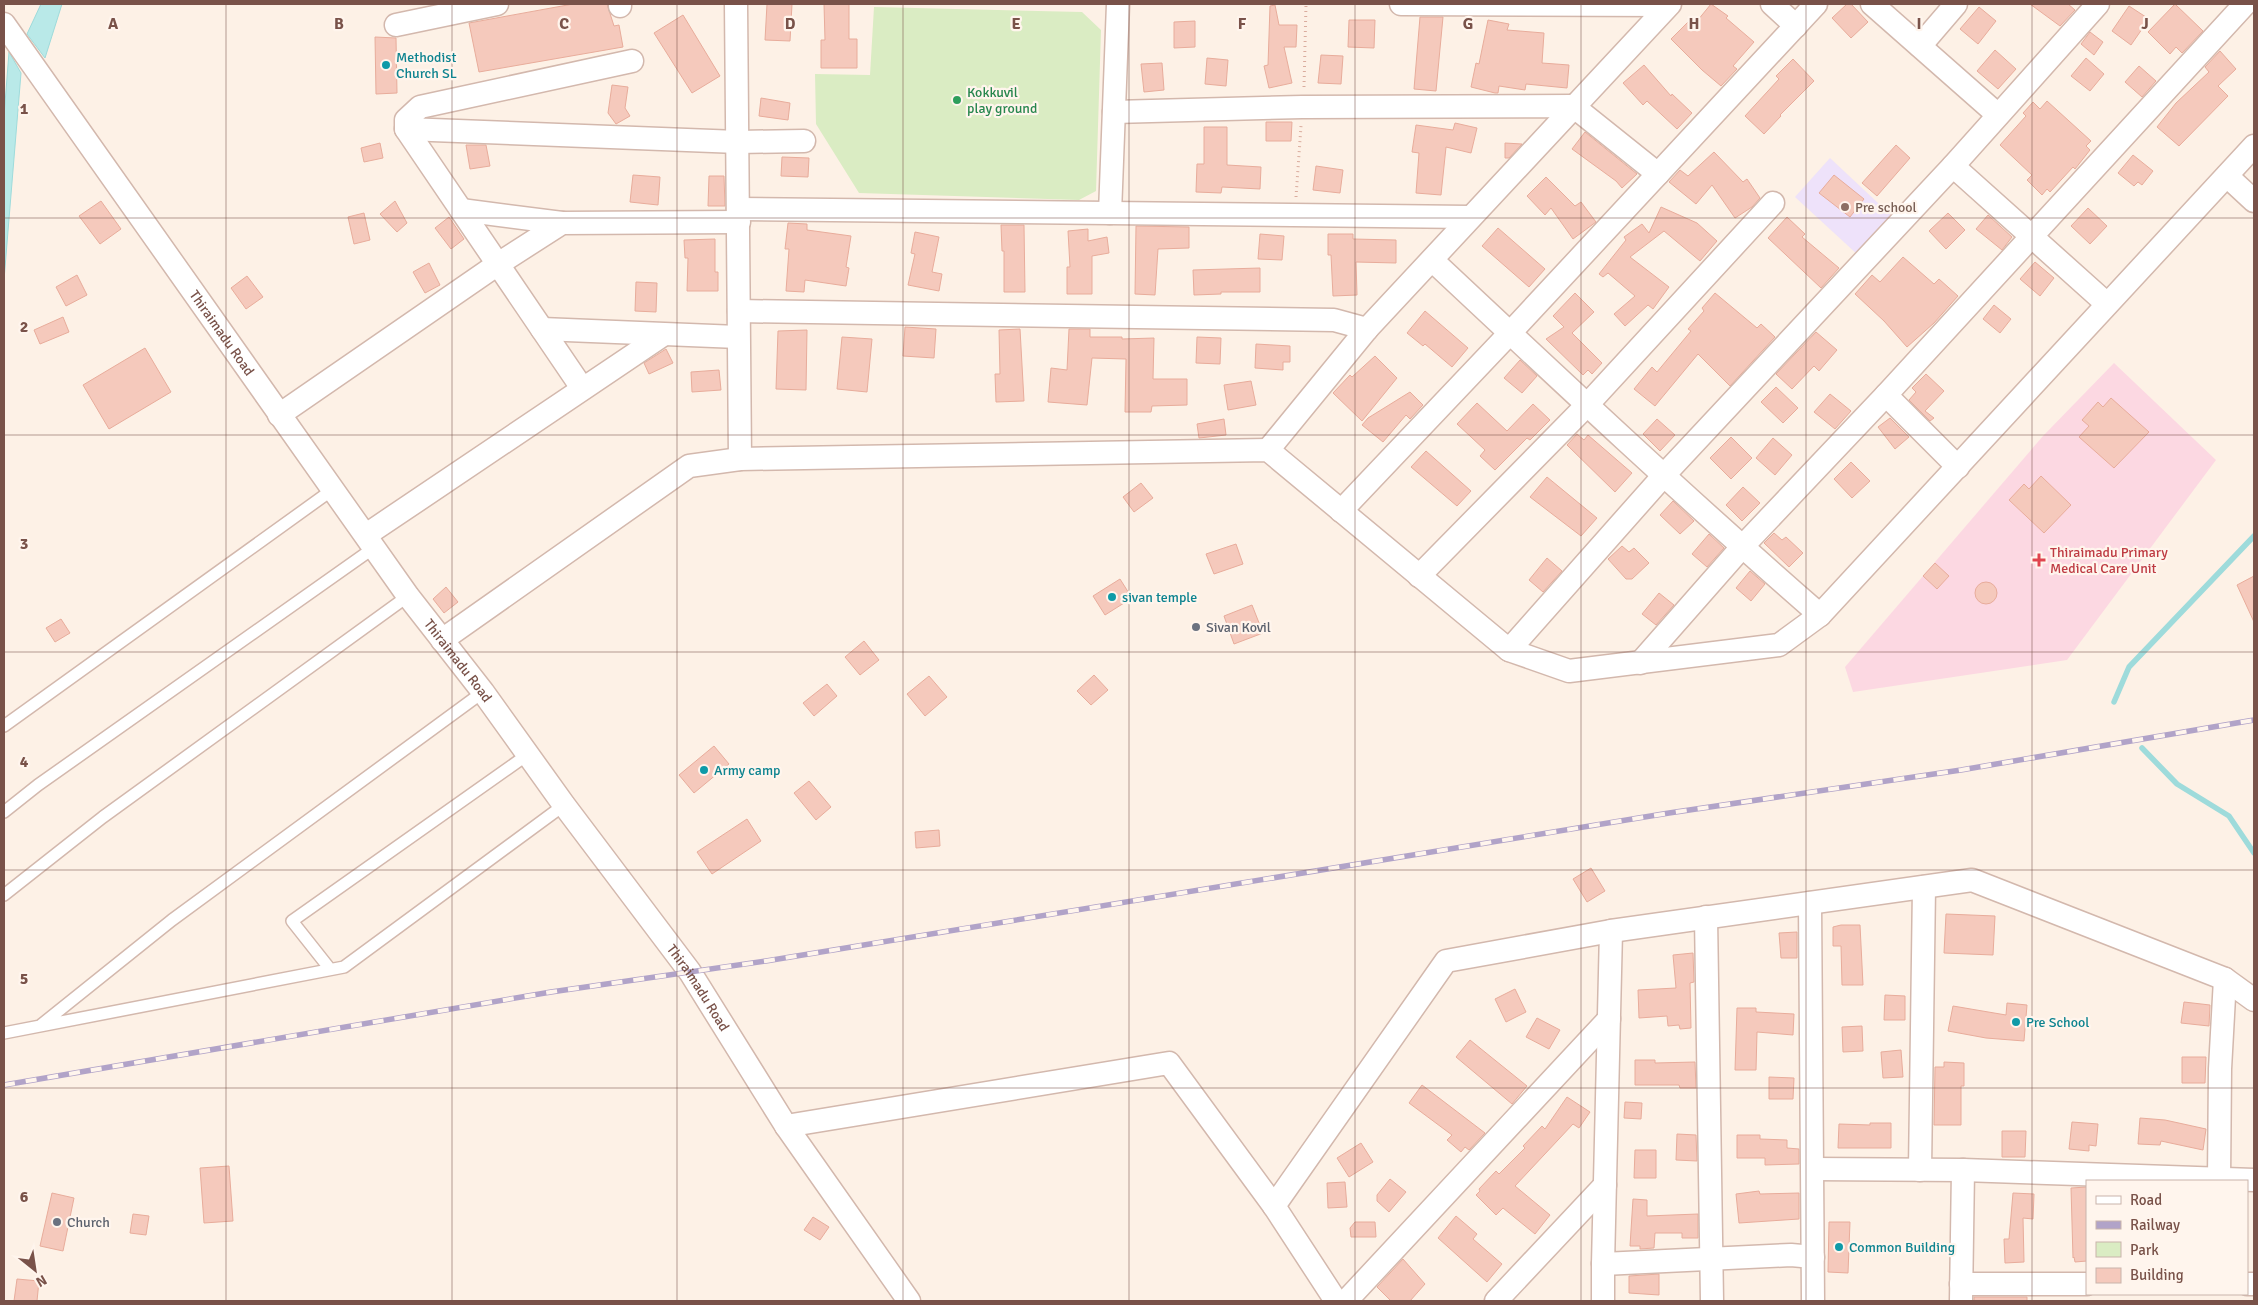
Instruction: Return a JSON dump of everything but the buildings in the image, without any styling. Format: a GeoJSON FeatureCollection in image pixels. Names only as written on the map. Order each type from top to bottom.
{"type":"FeatureCollection","features":[{"type":"Feature","properties":{"kind":"street"},"geometry":{"type":"LineString","coordinates":[[396,25],[497,4]]}},
{"type":"Feature","properties":{"kind":"street"},"geometry":{"type":"LineString","coordinates":[[736,4],[740,459]]}},
{"type":"Feature","properties":{"kind":"street"},"geometry":{"type":"LineString","coordinates":[[1110,213],[1118,4]]}},
{"type":"Feature","properties":{"kind":"street"},"geometry":{"type":"LineString","coordinates":[[1401,4],[1669,4]]}},
{"type":"Feature","properties":{"kind":"street"},"geometry":{"type":"LineString","coordinates":[[1268,450],[1367,329],[1669,4]]}},
{"type":"Feature","properties":{"kind":"street"},"geometry":{"type":"LineString","coordinates":[[1772,4],[1796,26]]}},
{"type":"Feature","properties":{"kind":"street"},"geometry":{"type":"LineString","coordinates":[[1341,511],[1510,333],[1816,4]]}},
{"type":"Feature","properties":{"kind":"street"},"geometry":{"type":"LineString","coordinates":[[1872,4],[1998,115]]}},
{"type":"Feature","properties":{"kind":"street"},"geometry":{"type":"LineString","coordinates":[[1920,46],[1956,4]]}},
{"type":"Feature","properties":{"kind":"street"},"geometry":{"type":"LineString","coordinates":[[1509,650],[1665,474],[1953,166],[2098,4]]}},
{"type":"Feature","properties":{"kind":"street"},"geometry":{"type":"LineString","coordinates":[[1640,663],[1742,547],[1886,395],[2245,4]]}},
{"type":"Feature","properties":{"kind":"street","name":"Thiraimadu Road"},"geometry":{"type":"LineString","coordinates":[[4,24],[408,596],[482,692],[564,805],[690,972],[786,1126],[909,1301]]}},
{"type":"Feature","properties":{"kind":"street"},"geometry":{"type":"LineString","coordinates":[[582,388],[406,129],[406,120],[420,107],[632,61]]}},
{"type":"Feature","properties":{"kind":"street"},"geometry":{"type":"LineString","coordinates":[[1114,112],[1302,107],[1573,106],[1658,174]]}},
{"type":"Feature","properties":{"kind":"street"},"geometry":{"type":"LineString","coordinates":[[406,129],[738,142],[804,141]]}},
{"type":"Feature","properties":{"kind":"street"},"geometry":{"type":"LineString","coordinates":[[442,640],[689,466],[740,459],[1268,450],[1509,650],[1569,671],[1779,645],[1820,616],[2254,146]]}},
{"type":"Feature","properties":{"kind":"street"},"geometry":{"type":"LineString","coordinates":[[1953,166],[2107,304]]}},
{"type":"Feature","properties":{"kind":"street"},"geometry":{"type":"LineString","coordinates":[[2227,176],[2254,201]]}},
{"type":"Feature","properties":{"kind":"street"},"geometry":{"type":"LineString","coordinates":[[1419,576],[1587,405],[1773,203]]}},
{"type":"Feature","properties":{"kind":"street"},"geometry":{"type":"LineString","coordinates":[[461,210],[562,223],[738,216],[1110,213],[1470,217]]}},
{"type":"Feature","properties":{"kind":"street"},"geometry":{"type":"LineString","coordinates":[[279,415],[498,264],[562,223]]}},
{"type":"Feature","properties":{"kind":"street"},"geometry":{"type":"LineString","coordinates":[[1432,260],[1587,405],[1820,616]]}},
{"type":"Feature","properties":{"kind":"street"},"geometry":{"type":"LineString","coordinates":[[739,311],[1334,320],[1367,329]]}},
{"type":"Feature","properties":{"kind":"street"},"geometry":{"type":"LineString","coordinates":[[542,329],[738,337]]}},
{"type":"Feature","properties":{"kind":"street"},"geometry":{"type":"LineString","coordinates":[[370,541],[582,388],[663,335]]}},
{"type":"Feature","properties":{"kind":"street"},"geometry":{"type":"LineString","coordinates":[[1886,395],[1958,466]]}},
{"type":"Feature","properties":{"kind":"street"},"geometry":{"type":"LineString","coordinates":[[1274,1206],[1446,961],[1611,931],[1972,880],[2226,979],[2254,1000]]}},
{"type":"Feature","properties":{"kind":"street"},"geometry":{"type":"LineString","coordinates":[[1920,1170],[1924,887]]}},
{"type":"Feature","properties":{"kind":"street"},"geometry":{"type":"LineString","coordinates":[[1810,903],[1813,1301]]}},
{"type":"Feature","properties":{"kind":"street"},"geometry":{"type":"LineString","coordinates":[[1706,917],[1713,1259],[1712,1301]]}},
{"type":"Feature","properties":{"kind":"street"},"geometry":{"type":"LineString","coordinates":[[1603,1301],[1611,931]]}},
{"type":"Feature","properties":{"kind":"street"},"geometry":{"type":"LineString","coordinates":[[2219,1179],[2220,1069],[2226,979]]}},
{"type":"Feature","properties":{"kind":"street"},"geometry":{"type":"LineString","coordinates":[[1346,1301],[1609,1019]]}},
{"type":"Feature","properties":{"kind":"street"},"geometry":{"type":"LineString","coordinates":[[786,1126],[1169,1063],[1274,1206],[1336,1301]]}},
{"type":"Feature","properties":{"kind":"street"},"geometry":{"type":"LineString","coordinates":[[1813,1169],[1963,1170],[2254,1180]]}},
{"type":"Feature","properties":{"kind":"street"},"geometry":{"type":"LineString","coordinates":[[1963,1170],[1961,1293],[2086,1284]]}},
{"type":"Feature","properties":{"kind":"street"},"geometry":{"type":"LineString","coordinates":[[1496,1301],[1605,1185]]}},
{"type":"Feature","properties":{"kind":"street"},"geometry":{"type":"LineString","coordinates":[[1603,1264],[1791,1255],[1813,1257]]}},
{"type":"Feature","properties":{"kind":"lane"},"geometry":{"type":"LineString","coordinates":[[4,726],[332,490]]}},
{"type":"Feature","properties":{"kind":"lane"},"geometry":{"type":"LineString","coordinates":[[4,812],[370,541]]}},
{"type":"Feature","properties":{"kind":"lane"},"geometry":{"type":"LineString","coordinates":[[4,895],[103,817],[408,596]]}},
{"type":"Feature","properties":{"kind":"lane"},"geometry":{"type":"LineString","coordinates":[[39,1026],[172,920],[482,692]]}},
{"type":"Feature","properties":{"kind":"lane"},"geometry":{"type":"LineString","coordinates":[[330,970],[292,921],[527,755]]}},
{"type":"Feature","properties":{"kind":"lane"},"geometry":{"type":"LineString","coordinates":[[4,1033],[344,967],[564,805]]}},
{"type":"Feature","properties":{"kind":"shaded area","name":"Pre school"},"geometry":{"type":"Polygon","coordinates":[[[1830,158],[1894,218],[1858,255],[1795,197],[1830,158]]]}},
{"type":"Feature","properties":{"kind":"shaded area","name":"Thiraimadu Primary Medical Care Unit"},"geometry":{"type":"Polygon","coordinates":[[[2114,363],[2216,460],[2067,660],[1853,692],[1845,667],[2043,436],[2114,363]]]}},
{"type":"Feature","properties":{"kind":"green space","name":"Kokkuvil play ground"},"geometry":{"type":"Polygon","coordinates":[[[874,7],[1082,12],[1101,30],[1096,191],[1079,200],[859,193],[816,124],[815,74],[870,75],[874,7]]]}},
{"type":"Feature","properties":{"kind":"water"},"geometry":{"type":"Polygon","coordinates":[[[41,4],[62,4],[45,58],[27,34],[41,4]]]}},
{"type":"Feature","properties":{"kind":"water"},"geometry":{"type":"Polygon","coordinates":[[[9,52],[21,73],[4,280],[4,116],[9,52]]]}},
{"type":"Feature","properties":{"kind":"waterway"},"geometry":{"type":"LineString","coordinates":[[2114,702],[2129,667],[2254,536]]}},
{"type":"Feature","properties":{"kind":"waterway"},"geometry":{"type":"LineString","coordinates":[[2142,748],[2177,784],[2229,816],[2254,853]]}},
{"type":"Feature","properties":{"kind":"railway"},"geometry":{"type":"LineString","coordinates":[[4,1085],[551,992],[766,961],[1669,813],[1961,770],[2254,720]]}},
{"type":"Feature","properties":{"kind":"place","name":"Methodist Church SL"},"geometry":{"type":"Point","coordinates":[386,65]}},
{"type":"Feature","properties":{"kind":"place","name":"Kokkuvil play ground"},"geometry":{"type":"Point","coordinates":[957,100]}},
{"type":"Feature","properties":{"kind":"place","name":"Pre school"},"geometry":{"type":"Point","coordinates":[1845,207]}},
{"type":"Feature","properties":{"kind":"place","name":"Thiraimadu Primary Medical Care Unit"},"geometry":{"type":"Point","coordinates":[2039,560]}},
{"type":"Feature","properties":{"kind":"place","name":"sivan temple"},"geometry":{"type":"Point","coordinates":[1112,597]}},
{"type":"Feature","properties":{"kind":"place","name":"Sivan Kovil"},"geometry":{"type":"Point","coordinates":[1196,627]}},
{"type":"Feature","properties":{"kind":"place","name":"Army camp"},"geometry":{"type":"Point","coordinates":[704,770]}},
{"type":"Feature","properties":{"kind":"place","name":"Pre School"},"geometry":{"type":"Point","coordinates":[2016,1022]}},
{"type":"Feature","properties":{"kind":"place","name":"Church"},"geometry":{"type":"Point","coordinates":[57,1222]}},
{"type":"Feature","properties":{"kind":"place","name":"Common Building"},"geometry":{"type":"Point","coordinates":[1839,1247]}}]}
